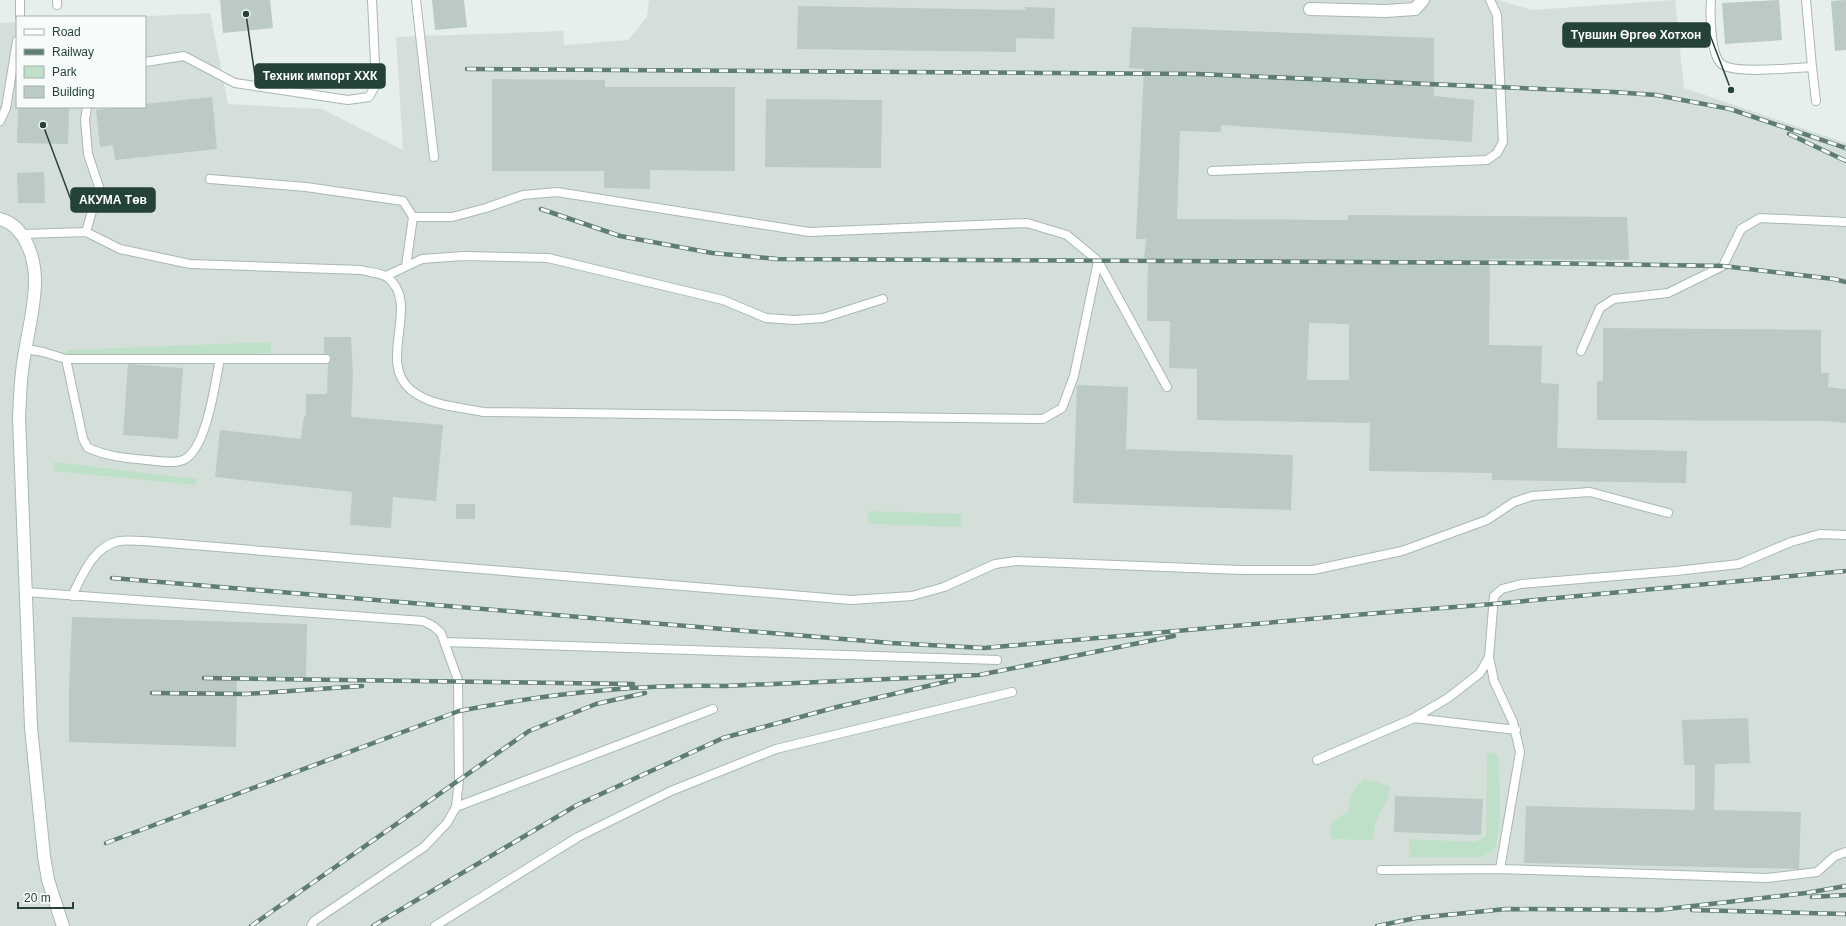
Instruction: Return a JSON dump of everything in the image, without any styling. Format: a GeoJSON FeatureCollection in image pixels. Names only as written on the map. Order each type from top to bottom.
{"type":"FeatureCollection","features":[{"type":"Feature","properties":{"kind":"street"},"geometry":{"type":"LineString","coordinates":[[1310,9],[1385,11],[1415,9],[1423,0]]}},
{"type":"Feature","properties":{"kind":"street"},"geometry":{"type":"LineString","coordinates":[[0,219],[7,221],[23,234],[32,261],[35,281],[22,371],[19,417],[31,727],[44,856],[48,880],[63,926]]}},
{"type":"Feature","properties":{"kind":"lane"},"geometry":{"type":"LineString","coordinates":[[20,0],[20,16]]}},
{"type":"Feature","properties":{"kind":"lane"},"geometry":{"type":"LineString","coordinates":[[146,62],[184,56],[235,83],[348,100],[369,97],[376,84],[372,0]]}},
{"type":"Feature","properties":{"kind":"lane"},"geometry":{"type":"LineString","coordinates":[[416,0],[434,157]]}},
{"type":"Feature","properties":{"kind":"lane"},"geometry":{"type":"LineString","coordinates":[[1212,171],[1487,160],[1497,153],[1503,142],[1497,15],[1490,0]]}},
{"type":"Feature","properties":{"kind":"lane"},"geometry":{"type":"LineString","coordinates":[[1711,0],[1710,12],[1715,55],[1722,65],[1738,70],[1812,67]]}},
{"type":"Feature","properties":{"kind":"lane"},"geometry":{"type":"LineString","coordinates":[[1806,0],[1816,101]]}},
{"type":"Feature","properties":{"kind":"lane"},"geometry":{"type":"LineString","coordinates":[[0,121],[6,108],[16,47]]}},
{"type":"Feature","properties":{"kind":"lane"},"geometry":{"type":"LineString","coordinates":[[86,232],[99,187],[88,154],[85,120],[87,108]]}},
{"type":"Feature","properties":{"kind":"lane"},"geometry":{"type":"LineString","coordinates":[[210,179],[306,187],[403,201],[413,217],[406,266]]}},
{"type":"Feature","properties":{"kind":"lane"},"geometry":{"type":"LineString","coordinates":[[413,217],[452,217],[486,208],[523,195],[557,192],[809,232],[1027,223],[1067,235],[1098,261],[1166,387]]}},
{"type":"Feature","properties":{"kind":"lane"},"geometry":{"type":"LineString","coordinates":[[1581,350],[1600,308],[1614,299],[1668,292],[1723,266],[1741,229],[1760,218],[1846,222]]}},
{"type":"Feature","properties":{"kind":"lane"},"geometry":{"type":"LineString","coordinates":[[23,234],[86,232],[120,249],[190,264],[360,270],[386,276],[393,283],[400,298],[401,318],[397,348],[398,373],[410,390],[428,400],[483,412],[1043,418],[1062,408],[1074,376],[1098,261]]}},
{"type":"Feature","properties":{"kind":"lane"},"geometry":{"type":"LineString","coordinates":[[386,276],[422,259],[463,256],[548,258],[723,300],[766,318],[794,320],[823,318],[883,299]]}},
{"type":"Feature","properties":{"kind":"lane"},"geometry":{"type":"LineString","coordinates":[[26,349],[43,352],[66,359],[326,359]]}},
{"type":"Feature","properties":{"kind":"lane"},"geometry":{"type":"LineString","coordinates":[[66,359],[83,439],[88,448],[107,456],[168,462],[184,460],[194,450],[204,433],[220,359]]}},
{"type":"Feature","properties":{"kind":"lane"},"geometry":{"type":"LineString","coordinates":[[72,596],[92,558],[105,547],[120,541],[144,541],[851,600],[912,596],[944,587],[995,564],[1016,561],[1241,570],[1313,570],[1402,551],[1487,520],[1514,502],[1532,496],[1590,492],[1668,513]]}},
{"type":"Feature","properties":{"kind":"lane"},"geometry":{"type":"LineString","coordinates":[[1500,869],[1520,752],[1516,730],[1494,681],[1489,658],[1494,596],[1502,589],[1521,584],[1676,571],[1739,564],[1790,542],[1820,534],[1846,535]]}},
{"type":"Feature","properties":{"kind":"lane"},"geometry":{"type":"LineString","coordinates":[[26,592],[423,621],[441,633],[458,680],[459,780],[456,807],[447,823],[424,847],[314,921],[311,926]]}},
{"type":"Feature","properties":{"kind":"lane"},"geometry":{"type":"LineString","coordinates":[[445,642],[997,660]]}},
{"type":"Feature","properties":{"kind":"lane"},"geometry":{"type":"LineString","coordinates":[[1317,760],[1414,718],[1448,698],[1480,673],[1489,658]]}},
{"type":"Feature","properties":{"kind":"lane"},"geometry":{"type":"LineString","coordinates":[[435,926],[578,837],[671,791],[776,749],[1012,692]]}},
{"type":"Feature","properties":{"kind":"lane"},"geometry":{"type":"LineString","coordinates":[[456,807],[713,709]]}},
{"type":"Feature","properties":{"kind":"lane"},"geometry":{"type":"LineString","coordinates":[[1414,718],[1516,730]]}},
{"type":"Feature","properties":{"kind":"lane"},"geometry":{"type":"LineString","coordinates":[[1381,870],[1500,869],[1767,878],[1817,872],[1835,856],[1846,852]]}},
{"type":"Feature","properties":{"kind":"shaded area"},"geometry":{"type":"Polygon","coordinates":[[[649,0],[1498,0],[1532,10],[1675,0],[1684,88],[1846,143],[1846,926],[0,926],[0,23],[16,22],[16,108],[146,108],[146,16],[210,13],[228,104],[322,109],[403,150],[396,37],[563,31],[564,45],[628,40],[647,17],[649,0]]]}},
{"type":"Feature","properties":{"kind":"green space"},"geometry":{"type":"Polygon","coordinates":[[[270,342],[271,353],[68,359],[68,350],[270,342]]]}},
{"type":"Feature","properties":{"kind":"green space"},"geometry":{"type":"Polygon","coordinates":[[[54,462],[197,479],[195,485],[54,471],[54,462]]]}},
{"type":"Feature","properties":{"kind":"green space"},"geometry":{"type":"Polygon","coordinates":[[[868,511],[962,514],[961,527],[869,524],[868,511]]]}},
{"type":"Feature","properties":{"kind":"green space"},"geometry":{"type":"Polygon","coordinates":[[[1490,752],[1498,755],[1500,802],[1499,830],[1495,847],[1483,857],[1410,857],[1409,839],[1476,842],[1486,835],[1487,755],[1490,752]]]}},
{"type":"Feature","properties":{"kind":"green space"},"geometry":{"type":"Polygon","coordinates":[[[1364,779],[1390,787],[1388,797],[1375,823],[1373,840],[1331,839],[1330,831],[1332,822],[1349,811],[1352,793],[1356,786],[1364,779]]]}},
{"type":"Feature","properties":{"kind":"building"},"geometry":{"type":"Polygon","coordinates":[[[220,0],[270,0],[273,28],[223,33],[220,0]]]}},
{"type":"Feature","properties":{"kind":"building"},"geometry":{"type":"Polygon","coordinates":[[[432,0],[464,0],[467,27],[435,30],[432,0]]]}},
{"type":"Feature","properties":{"kind":"building"},"geometry":{"type":"Polygon","coordinates":[[[1779,0],[1782,40],[1725,44],[1722,3],[1779,0]]]}},
{"type":"Feature","properties":{"kind":"building"},"geometry":{"type":"Polygon","coordinates":[[[1846,0],[1846,50],[1835,51],[1831,1],[1846,0]]]}},
{"type":"Feature","properties":{"kind":"building"},"geometry":{"type":"Polygon","coordinates":[[[798,6],[1025,10],[1025,7],[1055,8],[1054,39],[1016,38],[1016,52],[797,49],[798,6]]]}},
{"type":"Feature","properties":{"kind":"building"},"geometry":{"type":"Polygon","coordinates":[[[1132,27],[1434,38],[1434,96],[1474,100],[1472,142],[1221,125],[1221,132],[1180,131],[1177,219],[1348,220],[1348,215],[1627,217],[1629,260],[1490,259],[1489,345],[1542,346],[1541,383],[1559,384],[1557,448],[1687,451],[1686,483],[1492,480],[1492,473],[1369,471],[1370,423],[1197,420],[1197,369],[1169,368],[1170,321],[1147,321],[1148,258],[1144,258],[1146,239],[1136,239],[1144,69],[1129,68],[1132,27]],[[1309,323],[1307,380],[1349,380],[1349,324],[1309,323]]]}},
{"type":"Feature","properties":{"kind":"building"},"geometry":{"type":"Polygon","coordinates":[[[492,79],[605,80],[605,87],[735,87],[735,171],[650,170],[650,189],[604,188],[604,171],[492,171],[492,79]]]}},
{"type":"Feature","properties":{"kind":"building"},"geometry":{"type":"Polygon","coordinates":[[[212,97],[217,149],[115,160],[113,145],[100,147],[96,110],[113,108],[146,108],[146,104],[212,97]]]}},
{"type":"Feature","properties":{"kind":"building"},"geometry":{"type":"Polygon","coordinates":[[[766,99],[882,100],[881,168],[765,167],[766,99]]]}},
{"type":"Feature","properties":{"kind":"building"},"geometry":{"type":"Polygon","coordinates":[[[18,108],[69,108],[68,144],[17,143],[18,108]]]}},
{"type":"Feature","properties":{"kind":"building"},"geometry":{"type":"Polygon","coordinates":[[[44,172],[45,203],[18,203],[17,173],[44,172]]]}},
{"type":"Feature","properties":{"kind":"building"},"geometry":{"type":"Polygon","coordinates":[[[1603,328],[1821,330],[1821,373],[1829,373],[1828,387],[1846,389],[1846,423],[1826,421],[1597,420],[1597,381],[1603,381],[1603,328]]]}},
{"type":"Feature","properties":{"kind":"building"},"geometry":{"type":"Polygon","coordinates":[[[324,337],[351,337],[353,373],[351,417],[443,425],[436,501],[393,497],[391,528],[350,525],[352,492],[215,477],[220,430],[301,439],[304,416],[306,416],[306,394],[327,394],[328,364],[331,359],[329,354],[324,354],[324,337]]]}},
{"type":"Feature","properties":{"kind":"building"},"geometry":{"type":"Polygon","coordinates":[[[128,364],[183,368],[178,439],[123,435],[128,364]]]}},
{"type":"Feature","properties":{"kind":"building"},"geometry":{"type":"Polygon","coordinates":[[[1077,385],[1128,387],[1126,449],[1293,455],[1291,510],[1073,503],[1077,385]]]}},
{"type":"Feature","properties":{"kind":"building"},"geometry":{"type":"Polygon","coordinates":[[[456,504],[475,504],[475,519],[456,519],[456,504]]]}},
{"type":"Feature","properties":{"kind":"building"},"geometry":{"type":"Polygon","coordinates":[[[72,617],[307,624],[306,679],[237,678],[236,747],[69,742],[69,688],[72,617]]]}},
{"type":"Feature","properties":{"kind":"building"},"geometry":{"type":"Polygon","coordinates":[[[1748,718],[1750,763],[1715,764],[1714,810],[1801,812],[1799,869],[1524,863],[1526,806],[1695,810],[1695,765],[1684,765],[1682,720],[1748,718]]]}},
{"type":"Feature","properties":{"kind":"building"},"geometry":{"type":"Polygon","coordinates":[[[1395,796],[1483,799],[1481,835],[1394,832],[1395,796]]]}},
{"type":"Feature","properties":{"kind":"railway"},"geometry":{"type":"LineString","coordinates":[[467,69],[1198,74],[1613,92],[1656,95],[1730,109],[1846,148]]}},
{"type":"Feature","properties":{"kind":"railway"},"geometry":{"type":"LineString","coordinates":[[1789,134],[1846,161]]}},
{"type":"Feature","properties":{"kind":"railway"},"geometry":{"type":"LineString","coordinates":[[541,209],[620,236],[712,253],[777,259],[1537,263],[1723,266],[1834,279],[1846,282]]}},
{"type":"Feature","properties":{"kind":"railway"},"geometry":{"type":"LineString","coordinates":[[112,578],[891,643],[984,648],[1493,604],[1846,571]]}},
{"type":"Feature","properties":{"kind":"railway"},"geometry":{"type":"LineString","coordinates":[[106,843],[459,711],[591,691],[658,687],[725,686],[979,675],[1174,636]]}},
{"type":"Feature","properties":{"kind":"railway"},"geometry":{"type":"LineString","coordinates":[[204,678],[633,684]]}},
{"type":"Feature","properties":{"kind":"railway"},"geometry":{"type":"LineString","coordinates":[[373,926],[577,805],[723,738],[837,707],[954,680]]}},
{"type":"Feature","properties":{"kind":"railway"},"geometry":{"type":"LineString","coordinates":[[152,693],[246,694],[362,686]]}},
{"type":"Feature","properties":{"kind":"railway"},"geometry":{"type":"LineString","coordinates":[[251,926],[529,731],[596,704],[645,693]]}},
{"type":"Feature","properties":{"kind":"railway"},"geometry":{"type":"LineString","coordinates":[[1377,926],[1416,918],[1506,909],[1658,910],[1806,893],[1846,886]]}},
{"type":"Feature","properties":{"kind":"railway"},"geometry":{"type":"LineString","coordinates":[[1812,897],[1846,895]]}},
{"type":"Feature","properties":{"kind":"railway"},"geometry":{"type":"LineString","coordinates":[[1692,910],[1846,914]]}},
{"type":"Feature","properties":{"kind":"place","name":"Техник импорт ХХК"},"geometry":{"type":"Point","coordinates":[246,14]}},
{"type":"Feature","properties":{"kind":"place","name":"Түвшин Өргөө Хотхон"},"geometry":{"type":"Point","coordinates":[1731,90]}},
{"type":"Feature","properties":{"kind":"place","name":"АКУМА Төв"},"geometry":{"type":"Point","coordinates":[43,125]}}]}
